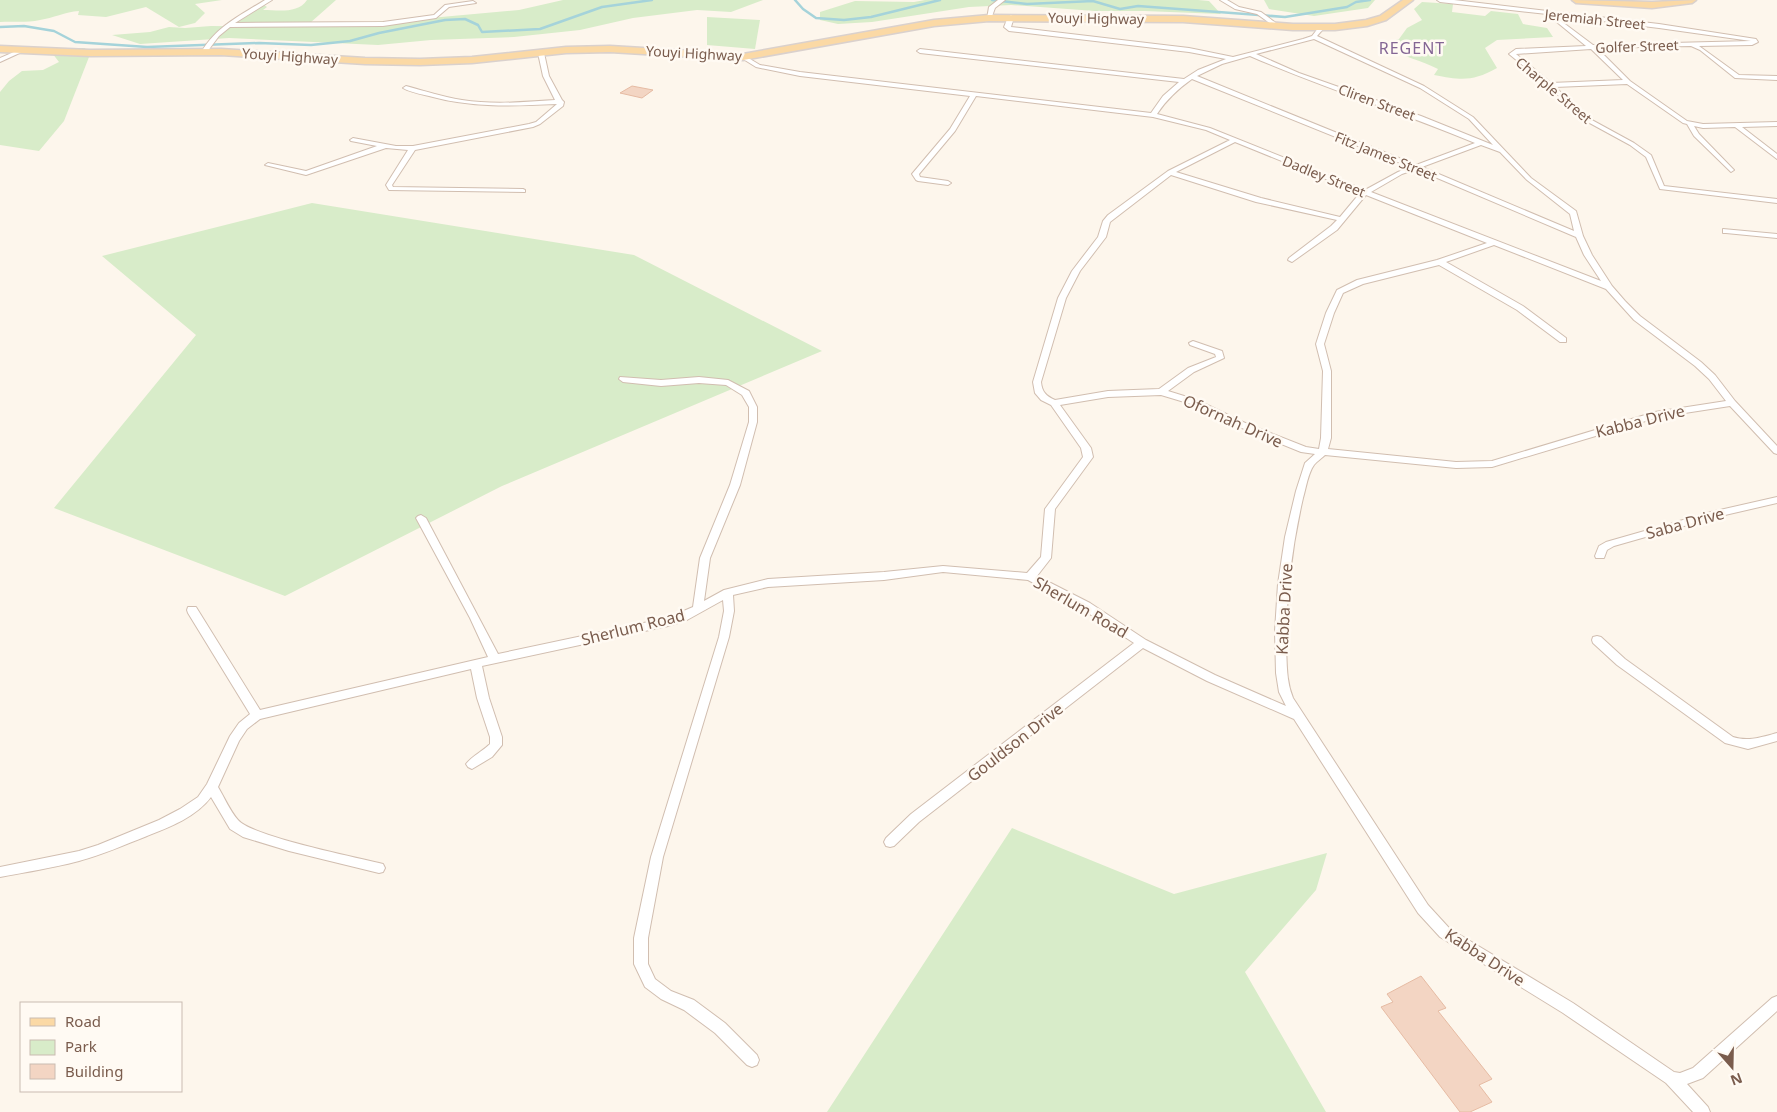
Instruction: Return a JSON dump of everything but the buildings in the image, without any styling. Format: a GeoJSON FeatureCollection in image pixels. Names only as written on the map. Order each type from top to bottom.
{"type":"FeatureCollection","features":[{"type":"Feature","properties":{"kind":"main road","name":"Youyi Highway"},"geometry":{"type":"LineString","coordinates":[[0,49],[90,53],[206,49],[365,61],[420,62],[472,60],[610,48],[744,57],[934,23],[988,18],[1183,19],[1321,28],[1376,21],[1390,14],[1409,0]]}},
{"type":"Feature","properties":{"kind":"main road"},"geometry":{"type":"LineString","coordinates":[[1576,0],[1652,5],[1692,0]]}},
{"type":"Feature","properties":{"kind":"street"},"geometry":{"type":"LineString","coordinates":[[206,49],[229,25],[269,0]]}},
{"type":"Feature","properties":{"kind":"street"},"geometry":{"type":"LineString","coordinates":[[988,18],[992,7],[1001,0]]}},
{"type":"Feature","properties":{"kind":"street"},"geometry":{"type":"LineString","coordinates":[[1223,0],[1237,8],[1258,13],[1277,26]]}},
{"type":"Feature","properties":{"kind":"street","name":"Jeremiah Street"},"geometry":{"type":"LineString","coordinates":[[1440,0],[1659,26],[1750,39]]}},
{"type":"Feature","properties":{"kind":"street"},"geometry":{"type":"LineString","coordinates":[[229,25],[383,24],[436,16],[447,6],[473,3]]}},
{"type":"Feature","properties":{"kind":"street"},"geometry":{"type":"LineString","coordinates":[[1548,14],[1592,47],[1628,82],[1690,125],[1696,134],[1731,170]]}},
{"type":"Feature","properties":{"kind":"street"},"geometry":{"type":"LineString","coordinates":[[1012,18],[1007,27],[1009,29],[1058,33],[1189,50],[1232,58]]}},
{"type":"Feature","properties":{"kind":"street"},"geometry":{"type":"LineString","coordinates":[[1153,115],[1167,94],[1190,79],[1232,58],[1314,36],[1321,28]]}},
{"type":"Feature","properties":{"kind":"street"},"geometry":{"type":"LineString","coordinates":[[1314,36],[1382,67],[1463,112],[1476,122],[1529,179],[1573,213],[1579,236],[1588,255],[1609,287],[1637,318],[1698,364],[1777,451]]}},
{"type":"Feature","properties":{"kind":"street","name":"Golfer Street"},"geometry":{"type":"LineString","coordinates":[[1512,53],[1592,47],[1755,43],[1750,39]]}},
{"type":"Feature","properties":{"kind":"street"},"geometry":{"type":"LineString","coordinates":[[1690,44],[1702,50],[1738,77],[1777,78]]}},
{"type":"Feature","properties":{"kind":"street"},"geometry":{"type":"LineString","coordinates":[[0,60],[23,50]]}},
{"type":"Feature","properties":{"kind":"street","name":"Fitz James Street"},"geometry":{"type":"LineString","coordinates":[[920,52],[1190,79],[1416,168],[1579,236]]}},
{"type":"Feature","properties":{"kind":"street"},"geometry":{"type":"LineString","coordinates":[[353,140],[386,146],[413,148],[531,126],[559,108],[561,102],[546,76],[541,53]]}},
{"type":"Feature","properties":{"kind":"street","name":"Charple Street"},"geometry":{"type":"LineString","coordinates":[[1512,53],[1550,84],[1588,120],[1632,144],[1649,156],[1662,188],[1777,201]]}},
{"type":"Feature","properties":{"kind":"street","name":"Cliren Street"},"geometry":{"type":"LineString","coordinates":[[1251,54],[1297,74],[1420,117],[1502,151]]}},
{"type":"Feature","properties":{"kind":"street","name":"Dadley Street"},"geometry":{"type":"LineString","coordinates":[[744,57],[758,66],[777,70],[1040,103],[1153,115],[1196,125],[1364,193],[1609,287]]}},
{"type":"Feature","properties":{"kind":"street"},"geometry":{"type":"LineString","coordinates":[[1550,84],[1628,82]]}},
{"type":"Feature","properties":{"kind":"street"},"geometry":{"type":"LineString","coordinates":[[406,88],[470,103],[561,102]]}},
{"type":"Feature","properties":{"kind":"street"},"geometry":{"type":"LineString","coordinates":[[948,183],[918,179],[916,174],[953,130],[974,94]]}},
{"type":"Feature","properties":{"kind":"street"},"geometry":{"type":"LineString","coordinates":[[1690,125],[1736,126],[1777,124]]}},
{"type":"Feature","properties":{"kind":"street"},"geometry":{"type":"LineString","coordinates":[[1736,126],[1777,157]]}},
{"type":"Feature","properties":{"kind":"street"},"geometry":{"type":"LineString","coordinates":[[1030,577],[1046,558],[1050,509],[1088,457],[1086,448],[1054,403],[1040,394],[1037,382],[1062,298],[1076,271],[1102,237],[1107,222],[1111,217],[1170,172],[1235,140]]}},
{"type":"Feature","properties":{"kind":"street"},"geometry":{"type":"LineString","coordinates":[[1292,260],[1323,238],[1364,193],[1388,178],[1480,143]]}},
{"type":"Feature","properties":{"kind":"street"},"geometry":{"type":"LineString","coordinates":[[268,165],[306,173],[386,146]]}},
{"type":"Feature","properties":{"kind":"street"},"geometry":{"type":"LineString","coordinates":[[413,148],[389,185],[391,189],[523,191]]}},
{"type":"Feature","properties":{"kind":"street"},"geometry":{"type":"LineString","coordinates":[[1170,172],[1259,200],[1341,219]]}},
{"type":"Feature","properties":{"kind":"street"},"geometry":{"type":"LineString","coordinates":[[1726,231],[1777,236]]}},
{"type":"Feature","properties":{"kind":"street","name":"Kabba Drive"},"geometry":{"type":"LineString","coordinates":[[1493,243],[1440,262],[1360,282],[1340,292],[1336,298],[1320,344],[1328,371],[1327,425],[1322,453],[1310,463],[1303,481],[1288,548],[1280,626],[1282,673],[1285,692],[1296,715],[1311,734],[1423,909],[1434,922],[1445,933],[1568,1008],[1671,1078],[1703,1112]]}},
{"type":"Feature","properties":{"kind":"street"},"geometry":{"type":"LineString","coordinates":[[1440,262],[1520,308],[1563,340]]}},
{"type":"Feature","properties":{"kind":"street"},"geometry":{"type":"LineString","coordinates":[[1161,392],[1191,370],[1220,358],[1219,353],[1194,344]]}},
{"type":"Feature","properties":{"kind":"street"},"geometry":{"type":"LineString","coordinates":[[623,379],[661,384],[699,380],[728,383],[746,393],[753,407],[753,422],[735,485],[705,558],[698,610]]}},
{"type":"Feature","properties":{"kind":"street","name":"Ofornah Drive"},"geometry":{"type":"LineString","coordinates":[[1054,403],[1108,394],[1161,392],[1194,402],[1295,448],[1322,453],[1456,466],[1492,464]]}},
{"type":"Feature","properties":{"kind":"street","name":"Kabba Drive"},"geometry":{"type":"LineString","coordinates":[[1492,464],[1648,416],[1732,403]]}},
{"type":"Feature","properties":{"kind":"street","name":"Saba Drive"},"geometry":{"type":"LineString","coordinates":[[1600,556],[1603,548],[1610,544],[1711,515],[1777,500]]}},
{"type":"Feature","properties":{"kind":"street"},"geometry":{"type":"LineString","coordinates":[[421,518],[476,618],[495,659]]}},
{"type":"Feature","properties":{"kind":"street","name":"Sherlum Road"},"geometry":{"type":"LineString","coordinates":[[0,872],[79,856],[132,837],[184,813],[202,800],[212,787],[242,726],[257,715],[495,659],[668,622],[698,610],[728,594],[768,583],[868,577],[942,569],[1030,577],[1086,606],[1142,643],[1211,678],[1296,715]]}},
{"type":"Feature","properties":{"kind":"street"},"geometry":{"type":"LineString","coordinates":[[728,594],[729,611],[724,637],[657,857],[641,938],[641,964],[650,983],[666,995],[689,1005],[720,1028],[752,1060]]}},
{"type":"Feature","properties":{"kind":"street"},"geometry":{"type":"LineString","coordinates":[[192,610],[257,715]]}},
{"type":"Feature","properties":{"kind":"street"},"geometry":{"type":"LineString","coordinates":[[1597,640],[1621,662],[1729,740],[1740,745],[1754,744],[1777,737]]}},
{"type":"Feature","properties":{"kind":"street","name":"Gouldson Drive"},"geometry":{"type":"LineString","coordinates":[[890,842],[915,818],[1142,643]]}},
{"type":"Feature","properties":{"kind":"street"},"geometry":{"type":"LineString","coordinates":[[472,764],[488,754],[496,745],[496,737],[483,698],[476,664]]}},
{"type":"Feature","properties":{"kind":"street"},"geometry":{"type":"LineString","coordinates":[[212,787],[234,825],[247,834],[379,868]]}},
{"type":"Feature","properties":{"kind":"street"},"geometry":{"type":"LineString","coordinates":[[1671,1078],[1680,1080],[1698,1073],[1777,1002]]}},
{"type":"Feature","properties":{"kind":"green space"},"geometry":{"type":"Polygon","coordinates":[[[0,0],[222,0],[195,4],[205,13],[195,23],[179,27],[146,7],[106,17],[78,15],[79,11],[35,21],[0,22],[0,0]]]}},
{"type":"Feature","properties":{"kind":"green space"},"geometry":{"type":"Polygon","coordinates":[[[307,0],[336,0],[310,23],[235,24],[264,5],[267,7],[263,10],[287,10],[298,7],[307,0]]]}},
{"type":"Feature","properties":{"kind":"green space"},"geometry":{"type":"Polygon","coordinates":[[[563,0],[763,0],[731,12],[697,10],[633,18],[580,30],[514,37],[431,40],[378,45],[229,38],[140,44],[112,35],[150,32],[169,27],[290,27],[419,19],[519,10],[563,0]]]}},
{"type":"Feature","properties":{"kind":"green space"},"geometry":{"type":"Polygon","coordinates":[[[925,0],[1198,0],[1209,1],[1221,14],[1095,11],[1011,5],[969,7],[872,22],[838,24],[820,20],[820,12],[855,1],[914,2],[925,0]]]}},
{"type":"Feature","properties":{"kind":"green space"},"geometry":{"type":"Polygon","coordinates":[[[1264,0],[1375,0],[1368,8],[1314,16],[1269,9],[1264,0]]]}},
{"type":"Feature","properties":{"kind":"green space"},"geometry":{"type":"Polygon","coordinates":[[[1422,2],[1453,4],[1452,12],[1485,16],[1491,11],[1518,14],[1523,24],[1547,28],[1553,37],[1497,40],[1485,48],[1497,68],[1480,76],[1459,79],[1434,75],[1438,69],[1386,47],[1386,43],[1399,39],[1407,28],[1422,20],[1414,9],[1422,2]]]}},
{"type":"Feature","properties":{"kind":"green space"},"geometry":{"type":"Polygon","coordinates":[[[707,17],[760,20],[755,49],[707,45],[707,17]]]}},
{"type":"Feature","properties":{"kind":"green space"},"geometry":{"type":"Polygon","coordinates":[[[85,48],[89,57],[64,121],[39,151],[0,145],[0,92],[9,81],[22,71],[43,70],[59,62],[49,49],[85,48]]]}},
{"type":"Feature","properties":{"kind":"green space"},"geometry":{"type":"Polygon","coordinates":[[[312,203],[634,255],[822,351],[502,486],[285,596],[54,508],[196,335],[102,256],[312,203]]]}},
{"type":"Feature","properties":{"kind":"green space"},"geometry":{"type":"Polygon","coordinates":[[[1012,828],[1174,894],[1327,853],[1316,890],[1245,972],[1326,1112],[827,1112],[1012,828]]]}},
{"type":"Feature","properties":{"kind":"waterway"},"geometry":{"type":"LineString","coordinates":[[0,27],[24,26],[54,31],[75,42],[147,47],[259,43],[311,45],[350,41],[379,33],[445,20],[465,19],[478,25],[482,32],[540,29],[602,7],[652,0]]}},
{"type":"Feature","properties":{"kind":"waterway"},"geometry":{"type":"LineString","coordinates":[[795,0],[803,9],[816,18],[844,20],[871,17],[940,0]]}},
{"type":"Feature","properties":{"kind":"waterway"},"geometry":{"type":"LineString","coordinates":[[992,0],[1027,4],[1093,1],[1120,9],[1138,6],[1285,17],[1347,7],[1356,2],[1370,0]]}},
{"type":"Feature","properties":{"kind":"district","name":"REGENT"},"geometry":{"type":"Point","coordinates":[1412,48]}}]}
